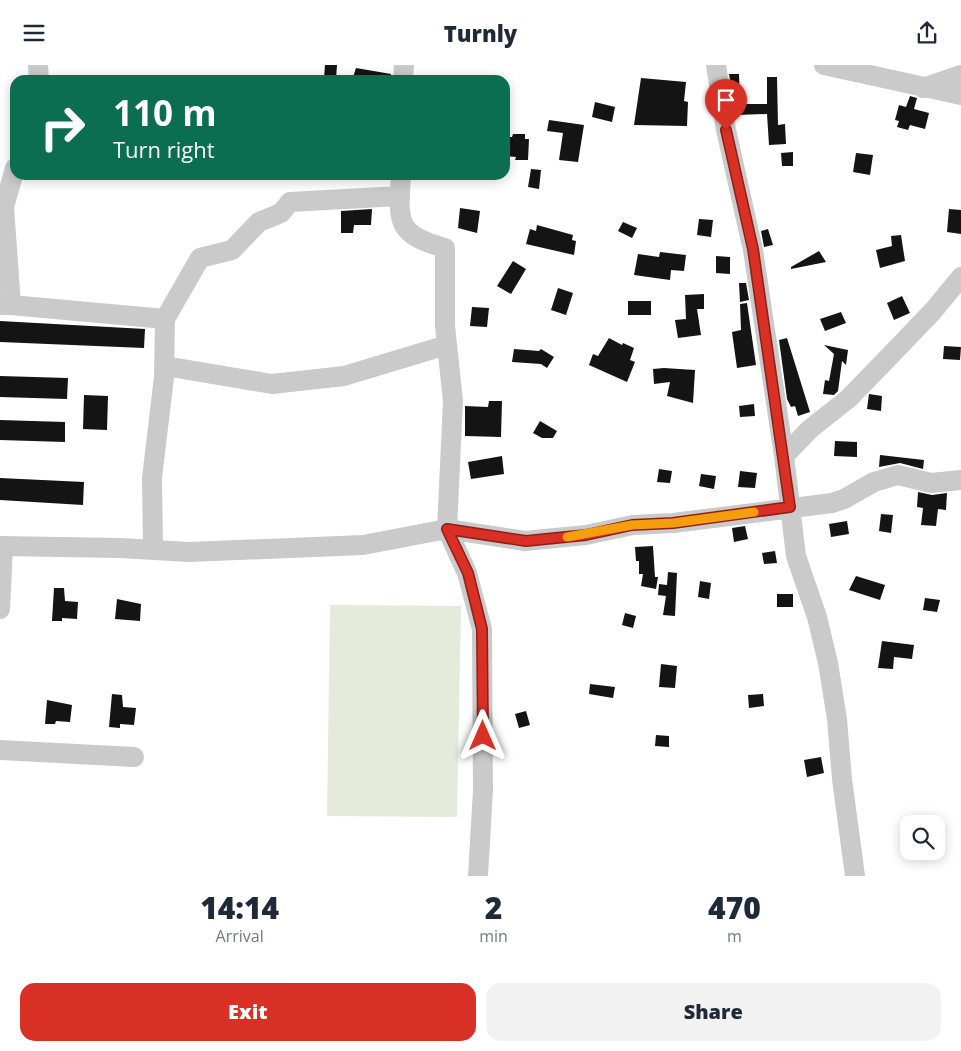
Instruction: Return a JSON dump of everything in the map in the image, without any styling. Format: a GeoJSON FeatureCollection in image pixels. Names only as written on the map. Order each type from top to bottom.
{"type":"FeatureCollection","features":[{"type":"Feature","properties":{"kind":"street"},"geometry":{"type":"LineString","coordinates":[[716,65],[726,130],[753,249],[784,456],[796,556],[817,617],[838,719],[842,779],[855,876]]}},
{"type":"Feature","properties":{"kind":"street"},"geometry":{"type":"LineString","coordinates":[[824,65],[961,95]]}},
{"type":"Feature","properties":{"kind":"street"},"geometry":{"type":"LineString","coordinates":[[923,88],[961,75]]}},
{"type":"Feature","properties":{"kind":"street"},"geometry":{"type":"LineString","coordinates":[[12,180],[4,207],[5,305],[165,319]]}},
{"type":"Feature","properties":{"kind":"street"},"geometry":{"type":"LineString","coordinates":[[401,180],[400,219],[408,233],[422,241],[445,248],[447,345],[453,401],[447,529],[468,573],[482,629],[483,790],[478,876]]}},
{"type":"Feature","properties":{"kind":"street"},"geometry":{"type":"LineString","coordinates":[[153,549],[152,478],[164,366],[165,319],[200,258],[232,250],[259,223],[281,213],[290,202],[400,197]]}},
{"type":"Feature","properties":{"kind":"street"},"geometry":{"type":"LineString","coordinates":[[784,456],[810,429],[848,399],[934,311],[961,277]]}},
{"type":"Feature","properties":{"kind":"street"},"geometry":{"type":"LineString","coordinates":[[164,366],[272,384],[344,376],[447,345]]}},
{"type":"Feature","properties":{"kind":"street"},"geometry":{"type":"LineString","coordinates":[[0,609],[2,546],[153,549],[189,552],[364,545],[447,529],[526,541],[586,535],[632,525],[673,523],[832,503],[874,482],[898,475],[931,483],[961,480]]}},
{"type":"Feature","properties":{"kind":"street"},"geometry":{"type":"LineString","coordinates":[[0,750],[134,757]]}},
{"type":"Feature","properties":{"kind":"green space"},"geometry":{"type":"Polygon","coordinates":[[[330,605],[461,606],[457,817],[327,816],[330,605]]]}},
{"type":"Feature","properties":{"kind":"building"},"geometry":{"type":"Polygon","coordinates":[[[325,65],[337,65],[336,75],[324,75],[325,65]]]}},
{"type":"Feature","properties":{"kind":"building"},"geometry":{"type":"Polygon","coordinates":[[[356,68],[391,74],[391,75],[354,75],[356,68]]]}},
{"type":"Feature","properties":{"kind":"building"},"geometry":{"type":"Polygon","coordinates":[[[729,74],[739,74],[740,104],[767,104],[767,77],[777,77],[778,125],[785,124],[786,144],[769,145],[767,114],[736,115],[729,74]]]}},
{"type":"Feature","properties":{"kind":"building"},"geometry":{"type":"Polygon","coordinates":[[[641,78],[686,82],[684,101],[688,102],[687,126],[634,125],[641,78]]]}},
{"type":"Feature","properties":{"kind":"building"},"geometry":{"type":"Polygon","coordinates":[[[910,96],[917,98],[914,109],[929,113],[925,129],[910,125],[908,130],[897,127],[899,121],[895,120],[899,105],[906,107],[910,96]]]}},
{"type":"Feature","properties":{"kind":"building"},"geometry":{"type":"Polygon","coordinates":[[[595,102],[615,107],[612,122],[592,117],[595,102]]]}},
{"type":"Feature","properties":{"kind":"building"},"geometry":{"type":"Polygon","coordinates":[[[549,120],[584,125],[578,162],[559,160],[563,133],[547,131],[549,120]]]}},
{"type":"Feature","properties":{"kind":"building"},"geometry":{"type":"Polygon","coordinates":[[[513,134],[525,134],[525,139],[529,139],[528,160],[515,160],[516,157],[510,156],[510,137],[513,134]]]}},
{"type":"Feature","properties":{"kind":"building"},"geometry":{"type":"Polygon","coordinates":[[[793,152],[793,166],[782,166],[781,153],[793,152]]]}},
{"type":"Feature","properties":{"kind":"building"},"geometry":{"type":"Polygon","coordinates":[[[856,153],[873,155],[870,175],[853,172],[856,153]]]}},
{"type":"Feature","properties":{"kind":"building"},"geometry":{"type":"Polygon","coordinates":[[[531,169],[541,170],[539,189],[528,187],[531,169]]]}},
{"type":"Feature","properties":{"kind":"building"},"geometry":{"type":"Polygon","coordinates":[[[460,208],[480,211],[477,233],[458,228],[460,208]]]}},
{"type":"Feature","properties":{"kind":"building"},"geometry":{"type":"Polygon","coordinates":[[[372,209],[371,225],[354,225],[353,233],[341,233],[341,211],[372,209]]]}},
{"type":"Feature","properties":{"kind":"building"},"geometry":{"type":"Polygon","coordinates":[[[949,209],[961,210],[961,234],[947,232],[949,209]]]}},
{"type":"Feature","properties":{"kind":"building"},"geometry":{"type":"Polygon","coordinates":[[[699,219],[713,220],[711,237],[697,235],[699,219]]]}},
{"type":"Feature","properties":{"kind":"building"},"geometry":{"type":"Polygon","coordinates":[[[623,222],[637,228],[632,238],[618,231],[623,222]]]}},
{"type":"Feature","properties":{"kind":"building"},"geometry":{"type":"Polygon","coordinates":[[[537,225],[573,235],[572,240],[576,241],[574,255],[526,244],[530,229],[536,231],[537,225]]]}},
{"type":"Feature","properties":{"kind":"building"},"geometry":{"type":"Polygon","coordinates":[[[768,229],[773,245],[764,247],[761,231],[768,229]]]}},
{"type":"Feature","properties":{"kind":"building"},"geometry":{"type":"Polygon","coordinates":[[[901,235],[905,261],[880,268],[876,250],[892,246],[891,236],[901,235]]]}},
{"type":"Feature","properties":{"kind":"building"},"geometry":{"type":"Polygon","coordinates":[[[819,251],[826,262],[791,269],[791,267],[819,251]]]}},
{"type":"Feature","properties":{"kind":"building"},"geometry":{"type":"Polygon","coordinates":[[[660,252],[686,255],[684,271],[671,270],[670,280],[634,275],[638,254],[659,257],[660,252]]]}},
{"type":"Feature","properties":{"kind":"building"},"geometry":{"type":"Polygon","coordinates":[[[716,256],[730,257],[730,274],[716,273],[716,256]]]}},
{"type":"Feature","properties":{"kind":"building"},"geometry":{"type":"Polygon","coordinates":[[[513,261],[526,269],[511,294],[497,286],[513,261]]]}},
{"type":"Feature","properties":{"kind":"building"},"geometry":{"type":"Polygon","coordinates":[[[739,283],[746,283],[749,300],[740,302],[739,283]]]}},
{"type":"Feature","properties":{"kind":"building"},"geometry":{"type":"Polygon","coordinates":[[[558,288],[573,293],[566,315],[551,310],[558,288]]]}},
{"type":"Feature","properties":{"kind":"building"},"geometry":{"type":"Polygon","coordinates":[[[704,294],[704,309],[697,309],[701,335],[678,338],[675,320],[686,319],[685,295],[704,294]]]}},
{"type":"Feature","properties":{"kind":"building"},"geometry":{"type":"Polygon","coordinates":[[[902,296],[910,313],[894,320],[887,303],[902,296]]]}},
{"type":"Feature","properties":{"kind":"building"},"geometry":{"type":"Polygon","coordinates":[[[628,301],[651,301],[651,315],[628,315],[628,301]]]}},
{"type":"Feature","properties":{"kind":"building"},"geometry":{"type":"Polygon","coordinates":[[[747,303],[756,365],[737,368],[732,332],[741,330],[740,304],[747,303]]]}},
{"type":"Feature","properties":{"kind":"building"},"geometry":{"type":"Polygon","coordinates":[[[472,307],[489,308],[487,327],[470,326],[472,307]]]}},
{"type":"Feature","properties":{"kind":"building"},"geometry":{"type":"Polygon","coordinates":[[[841,312],[846,323],[825,331],[820,319],[841,312]]]}},
{"type":"Feature","properties":{"kind":"building"},"geometry":{"type":"Polygon","coordinates":[[[0,321],[145,329],[144,348],[0,342],[0,321]]]}},
{"type":"Feature","properties":{"kind":"building"},"geometry":{"type":"Polygon","coordinates":[[[609,338],[622,345],[623,343],[634,348],[630,360],[635,362],[627,382],[589,365],[593,354],[598,356],[609,338]]]}},
{"type":"Feature","properties":{"kind":"building"},"geometry":{"type":"Polygon","coordinates":[[[787,338],[810,412],[798,416],[795,406],[791,407],[787,399],[779,340],[787,338]]]}},
{"type":"Feature","properties":{"kind":"building"},"geometry":{"type":"Polygon","coordinates":[[[824,345],[848,350],[846,365],[842,361],[838,391],[834,395],[823,394],[825,380],[829,381],[834,354],[824,345]]]}},
{"type":"Feature","properties":{"kind":"building"},"geometry":{"type":"Polygon","coordinates":[[[944,346],[961,347],[960,360],[943,359],[944,346]]]}},
{"type":"Feature","properties":{"kind":"building"},"geometry":{"type":"Polygon","coordinates":[[[514,349],[539,351],[541,349],[554,357],[547,368],[541,364],[512,362],[514,349]]]}},
{"type":"Feature","properties":{"kind":"building"},"geometry":{"type":"Polygon","coordinates":[[[653,369],[695,370],[693,403],[667,396],[670,382],[654,384],[653,369]]]}},
{"type":"Feature","properties":{"kind":"building"},"geometry":{"type":"Polygon","coordinates":[[[0,376],[68,378],[67,399],[0,397],[0,376]]]}},
{"type":"Feature","properties":{"kind":"building"},"geometry":{"type":"Polygon","coordinates":[[[869,394],[882,396],[881,411],[867,409],[869,394]]]}},
{"type":"Feature","properties":{"kind":"building"},"geometry":{"type":"Polygon","coordinates":[[[84,395],[108,396],[107,430],[83,429],[84,395]]]}},
{"type":"Feature","properties":{"kind":"building"},"geometry":{"type":"Polygon","coordinates":[[[489,401],[502,401],[501,437],[465,436],[465,406],[488,407],[489,401]]]}},
{"type":"Feature","properties":{"kind":"building"},"geometry":{"type":"Polygon","coordinates":[[[754,404],[755,416],[740,417],[739,406],[754,404]]]}},
{"type":"Feature","properties":{"kind":"building"},"geometry":{"type":"Polygon","coordinates":[[[0,420],[65,422],[65,442],[0,440],[0,420]]]}},
{"type":"Feature","properties":{"kind":"building"},"geometry":{"type":"Polygon","coordinates":[[[540,421],[557,431],[553,438],[542,438],[533,433],[540,421]]]}},
{"type":"Feature","properties":{"kind":"building"},"geometry":{"type":"Polygon","coordinates":[[[835,441],[857,442],[857,457],[834,456],[835,441]]]}},
{"type":"Feature","properties":{"kind":"building"},"geometry":{"type":"Polygon","coordinates":[[[880,455],[924,460],[923,469],[900,463],[879,467],[880,455]]]}},
{"type":"Feature","properties":{"kind":"building"},"geometry":{"type":"Polygon","coordinates":[[[502,456],[504,474],[471,479],[468,462],[502,456]]]}},
{"type":"Feature","properties":{"kind":"building"},"geometry":{"type":"Polygon","coordinates":[[[659,469],[672,471],[670,483],[657,482],[659,469]]]}},
{"type":"Feature","properties":{"kind":"building"},"geometry":{"type":"Polygon","coordinates":[[[740,471],[757,473],[755,488],[738,487],[740,471]]]}},
{"type":"Feature","properties":{"kind":"building"},"geometry":{"type":"Polygon","coordinates":[[[701,474],[716,476],[714,489],[699,486],[701,474]]]}},
{"type":"Feature","properties":{"kind":"building"},"geometry":{"type":"Polygon","coordinates":[[[0,478],[84,482],[83,505],[0,500],[0,478]]]}},
{"type":"Feature","properties":{"kind":"building"},"geometry":{"type":"Polygon","coordinates":[[[918,492],[932,495],[947,493],[946,510],[938,509],[936,526],[921,525],[923,508],[917,507],[918,492]]]}},
{"type":"Feature","properties":{"kind":"building"},"geometry":{"type":"Polygon","coordinates":[[[881,514],[893,515],[891,533],[879,531],[881,514]]]}},
{"type":"Feature","properties":{"kind":"building"},"geometry":{"type":"Polygon","coordinates":[[[847,521],[849,534],[831,537],[829,524],[847,521]]]}},
{"type":"Feature","properties":{"kind":"building"},"geometry":{"type":"Polygon","coordinates":[[[745,526],[748,539],[734,542],[732,528],[745,526]]]}},
{"type":"Feature","properties":{"kind":"building"},"geometry":{"type":"Polygon","coordinates":[[[653,546],[655,577],[658,577],[656,589],[641,586],[643,574],[639,574],[639,561],[636,561],[635,547],[653,546]]]}},
{"type":"Feature","properties":{"kind":"building"},"geometry":{"type":"Polygon","coordinates":[[[775,551],[777,563],[764,564],[762,553],[775,551]]]}},
{"type":"Feature","properties":{"kind":"building"},"geometry":{"type":"Polygon","coordinates":[[[668,572],[677,573],[675,616],[663,615],[666,596],[658,595],[659,584],[667,585],[668,572]]]}},
{"type":"Feature","properties":{"kind":"building"},"geometry":{"type":"Polygon","coordinates":[[[856,576],[885,585],[880,600],[849,590],[856,576]]]}},
{"type":"Feature","properties":{"kind":"building"},"geometry":{"type":"Polygon","coordinates":[[[700,581],[711,583],[709,599],[698,597],[700,581]]]}},
{"type":"Feature","properties":{"kind":"building"},"geometry":{"type":"Polygon","coordinates":[[[54,588],[64,588],[65,601],[78,602],[77,619],[62,618],[62,621],[52,621],[54,588]]]}},
{"type":"Feature","properties":{"kind":"building"},"geometry":{"type":"Polygon","coordinates":[[[777,594],[793,594],[793,607],[777,607],[777,594]]]}},
{"type":"Feature","properties":{"kind":"building"},"geometry":{"type":"Polygon","coordinates":[[[925,598],[940,600],[937,612],[923,610],[925,598]]]}},
{"type":"Feature","properties":{"kind":"building"},"geometry":{"type":"Polygon","coordinates":[[[117,599],[141,604],[140,621],[115,619],[117,599]]]}},
{"type":"Feature","properties":{"kind":"building"},"geometry":{"type":"Polygon","coordinates":[[[625,613],[636,616],[633,628],[622,625],[625,613]]]}},
{"type":"Feature","properties":{"kind":"building"},"geometry":{"type":"Polygon","coordinates":[[[882,641],[914,645],[912,659],[894,657],[893,669],[878,668],[882,641]]]}},
{"type":"Feature","properties":{"kind":"building"},"geometry":{"type":"Polygon","coordinates":[[[661,664],[677,666],[675,688],[659,687],[661,664]]]}},
{"type":"Feature","properties":{"kind":"building"},"geometry":{"type":"Polygon","coordinates":[[[590,684],[615,687],[613,698],[589,694],[590,684]]]}},
{"type":"Feature","properties":{"kind":"building"},"geometry":{"type":"Polygon","coordinates":[[[112,694],[122,695],[123,707],[136,708],[134,725],[120,724],[120,728],[109,727],[112,694]]]}},
{"type":"Feature","properties":{"kind":"building"},"geometry":{"type":"Polygon","coordinates":[[[763,694],[764,706],[749,708],[748,695],[763,694]]]}},
{"type":"Feature","properties":{"kind":"building"},"geometry":{"type":"Polygon","coordinates":[[[47,700],[72,705],[70,722],[56,721],[55,724],[45,724],[47,700]]]}},
{"type":"Feature","properties":{"kind":"building"},"geometry":{"type":"Polygon","coordinates":[[[526,711],[530,725],[519,728],[515,714],[526,711]]]}},
{"type":"Feature","properties":{"kind":"building"},"geometry":{"type":"Polygon","coordinates":[[[656,735],[669,736],[669,747],[655,746],[656,735]]]}},
{"type":"Feature","properties":{"kind":"building"},"geometry":{"type":"Polygon","coordinates":[[[821,757],[824,773],[807,777],[804,760],[821,757]]]}},
{"type":"Feature","properties":{"kind":"slow traffic"},"geometry":{"type":"LineString","coordinates":[[567,537],[632,525],[673,523],[754,512]]}},
{"type":"Feature","properties":{"kind":"route"},"geometry":{"type":"LineString","coordinates":[[483,736],[482,629],[468,573],[447,529],[526,541],[586,535],[632,525],[673,523],[790,507],[753,249],[726,130]]}}]}
